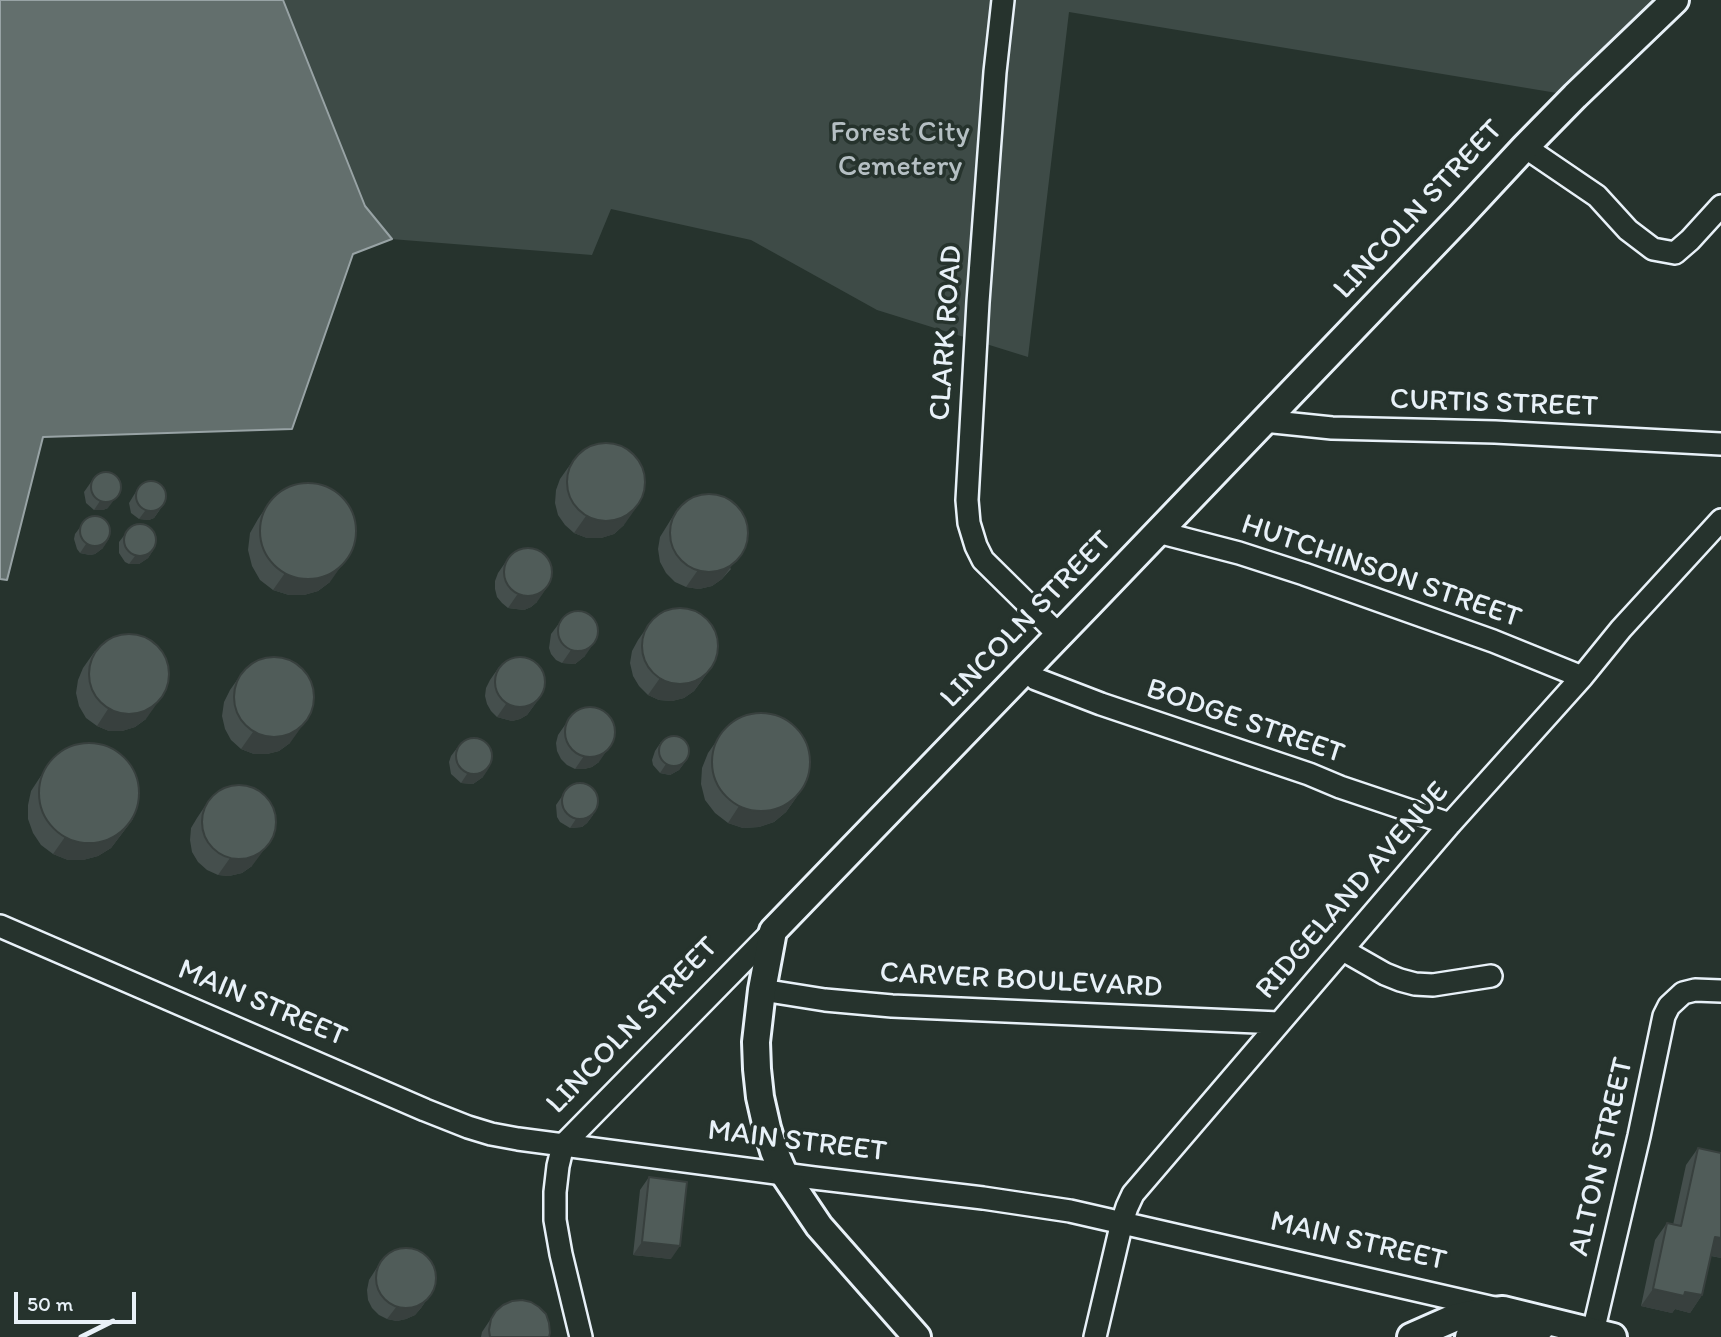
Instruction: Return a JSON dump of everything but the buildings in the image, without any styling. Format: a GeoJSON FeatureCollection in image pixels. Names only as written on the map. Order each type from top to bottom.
{"type":"FeatureCollection","features":[{"type":"Feature","properties":{"kind":"main road","name":"LINCOLN STREET"},"geometry":{"type":"LineString","coordinates":[[773,931],[1525,147],[1675,0]]}},
{"type":"Feature","properties":{"kind":"main road"},"geometry":{"type":"LineString","coordinates":[[773,931],[756,1042],[757,1069],[767,1128],[784,1174],[819,1226],[917,1337]]}},
{"type":"Feature","properties":{"kind":"main road"},"geometry":{"type":"LineString","coordinates":[[1411,1337],[1454,1318],[1503,1310]]}},
{"type":"Feature","properties":{"kind":"main road","name":"MAIN STREET"},"geometry":{"type":"LineString","coordinates":[[1503,1310],[1594,1332]]}},
{"type":"Feature","properties":{"kind":"main road"},"geometry":{"type":"LineString","coordinates":[[1469,1337],[1521,1328],[1594,1332]]}},
{"type":"Feature","properties":{"kind":"street","name":"CLARK ROAD"},"geometry":{"type":"LineString","coordinates":[[1003,0],[978,303],[967,500],[969,523],[983,560],[1059,635]]}},
{"type":"Feature","properties":{"kind":"street"},"geometry":{"type":"LineString","coordinates":[[1525,147],[1597,196],[1628,230],[1653,249],[1675,253],[1721,206]]}},
{"type":"Feature","properties":{"kind":"street","name":"CURTIS STREET"},"geometry":{"type":"LineString","coordinates":[[1264,421],[1332,428],[1495,432],[1721,444]]}},
{"type":"Feature","properties":{"kind":"street","name":"RIDGELAND AVENUE"},"geometry":{"type":"LineString","coordinates":[[1095,1337],[1122,1222],[1133,1194],[1450,824],[1582,677],[1621,629],[1721,520]]}},
{"type":"Feature","properties":{"kind":"street","name":"HUTCHINSON STREET"},"geometry":{"type":"LineString","coordinates":[[1158,532],[1304,574],[1493,641],[1582,677]]}},
{"type":"Feature","properties":{"kind":"street","name":"BODGE STREET"},"geometry":{"type":"LineString","coordinates":[[1026,669],[1036,679],[1101,704],[1450,824]]}},
{"type":"Feature","properties":{"kind":"street","name":"MAIN STREET"},"geometry":{"type":"LineString","coordinates":[[0,926],[447,1119],[491,1134],[1070,1211],[1503,1310]]}},
{"type":"Feature","properties":{"kind":"street","name":"LINCOLN STREET"},"geometry":{"type":"LineString","coordinates":[[581,1337],[555,1220],[555,1192],[563,1145],[773,931]]}},
{"type":"Feature","properties":{"kind":"street"},"geometry":{"type":"LineString","coordinates":[[1343,950],[1385,974],[1415,984],[1433,985],[1491,976]]}},
{"type":"Feature","properties":{"kind":"street","name":"CARVER BOULEVARD"},"geometry":{"type":"LineString","coordinates":[[762,990],[825,1000],[892,1006],[1279,1023]]}},
{"type":"Feature","properties":{"kind":"street","name":"ALTON STREET"},"geometry":{"type":"LineString","coordinates":[[1594,1332],[1664,1016],[1669,1006],[1683,993],[1695,990],[1721,991]]}},
{"type":"Feature","properties":{"kind":"green space","name":"Forest City Cemetery"},"geometry":{"type":"Polygon","coordinates":[[[0,0],[1675,0],[1575,96],[1069,12],[1028,357],[877,310],[751,240],[611,209],[592,255],[391,239],[353,254],[292,429],[43,437],[7,580],[0,579],[0,0]]]}},
{"type":"Feature","properties":{"kind":"shaded area"},"geometry":{"type":"Polygon","coordinates":[[[0,0],[283,0],[365,206],[392,239],[353,254],[292,429],[43,437],[7,580],[0,579],[0,0]]]}},
{"type":"Feature","properties":{"kind":"railway"},"geometry":{"type":"LineString","coordinates":[[81,1337],[113,1321]]}}]}
